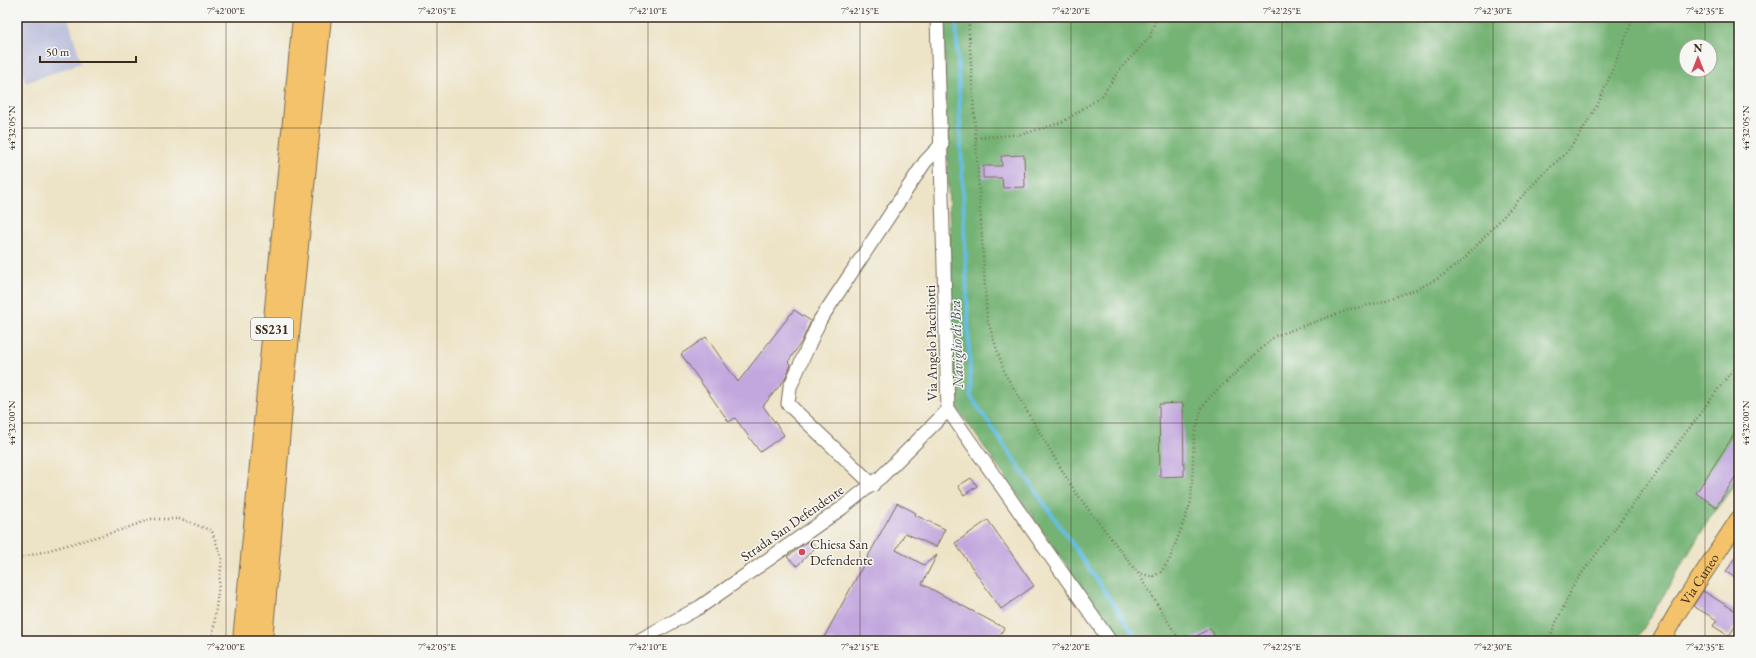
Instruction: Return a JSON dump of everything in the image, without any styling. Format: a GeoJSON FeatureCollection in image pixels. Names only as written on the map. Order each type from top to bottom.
{"type":"FeatureCollection","features":[{"type":"Feature","properties":{"kind":"highway","name":"SS231"},"geometry":{"type":"LineString","coordinates":[[243,641],[303,17]]}},
{"type":"Feature","properties":{"kind":"highway","name":"SS231"},"geometry":{"type":"LineString","coordinates":[[262,641],[283,395],[321,17]]}},
{"type":"Feature","properties":{"kind":"main road","name":"Via Cuneo"},"geometry":{"type":"LineString","coordinates":[[1661,641],[1689,594],[1739,519]]}},
{"type":"Feature","properties":{"kind":"street","name":"Via Angelo Pacchiotti"},"geometry":{"type":"LineString","coordinates":[[937,17],[942,144],[948,410],[1110,641]]}},
{"type":"Feature","properties":{"kind":"street"},"geometry":{"type":"LineString","coordinates":[[873,484],[788,404],[790,387],[820,320],[925,162],[942,144]]}},
{"type":"Feature","properties":{"kind":"street","name":"Strada San Defendente"},"geometry":{"type":"LineString","coordinates":[[638,641],[700,607],[842,508],[873,484],[948,410]]}},
{"type":"Feature","properties":{"kind":"path"},"geometry":{"type":"LineString","coordinates":[[968,17],[987,319],[1005,374],[1076,492],[1137,572],[1180,641]]}},
{"type":"Feature","properties":{"kind":"path"},"geometry":{"type":"LineString","coordinates":[[976,138],[1023,134],[1063,122],[1095,101],[1102,96],[1119,70],[1150,36],[1156,17]]}},
{"type":"Feature","properties":{"kind":"path"},"geometry":{"type":"LineString","coordinates":[[1137,572],[1152,578],[1161,572],[1169,561],[1191,502],[1194,437],[1202,407],[1211,396],[1275,336],[1351,309],[1378,303],[1417,289],[1439,278],[1463,260],[1541,176],[1566,153],[1579,136],[1599,102],[1633,17]]}},
{"type":"Feature","properties":{"kind":"path"},"geometry":{"type":"LineString","coordinates":[[1675,17],[1686,20],[1698,19],[1701,17]]}},
{"type":"Feature","properties":{"kind":"path"},"geometry":{"type":"LineString","coordinates":[[1550,641],[1551,634],[1574,584],[1739,361]]}},
{"type":"Feature","properties":{"kind":"path"},"geometry":{"type":"LineString","coordinates":[[17,559],[121,530],[151,519],[181,519],[212,531],[222,558],[212,641]]}},
{"type":"Feature","properties":{"kind":"shaded area"},"geometry":{"type":"Polygon","coordinates":[[[17,17],[68,17],[81,63],[26,83],[17,57],[17,17]]]}},
{"type":"Feature","properties":{"kind":"green space"},"geometry":{"type":"Polygon","coordinates":[[[943,17],[1739,17],[1739,479],[1711,516],[1636,641],[1119,641],[955,405],[943,17]]]}},
{"type":"Feature","properties":{"kind":"building"},"geometry":{"type":"Polygon","coordinates":[[[1024,155],[1025,187],[1003,188],[1002,178],[983,178],[983,166],[1002,166],[1001,156],[1024,155]]]}},
{"type":"Feature","properties":{"kind":"building"},"geometry":{"type":"Polygon","coordinates":[[[794,310],[811,321],[802,341],[788,362],[791,365],[785,379],[763,406],[784,435],[760,452],[735,418],[729,422],[681,354],[706,337],[738,382],[794,310]]]}},
{"type":"Feature","properties":{"kind":"building"},"geometry":{"type":"Polygon","coordinates":[[[1183,403],[1184,476],[1160,477],[1159,404],[1183,403]]]}},
{"type":"Feature","properties":{"kind":"building"},"geometry":{"type":"Polygon","coordinates":[[[1739,427],[1739,471],[1716,507],[1696,493],[1739,427]]]}},
{"type":"Feature","properties":{"kind":"building"},"geometry":{"type":"Polygon","coordinates":[[[971,478],[977,486],[964,495],[958,486],[971,478]]]}},
{"type":"Feature","properties":{"kind":"building"},"geometry":{"type":"Polygon","coordinates":[[[897,503],[916,513],[915,515],[945,529],[936,547],[905,533],[896,550],[924,565],[937,555],[922,584],[1004,628],[997,641],[822,641],[897,503]]]}},
{"type":"Feature","properties":{"kind":"building"},"geometry":{"type":"Polygon","coordinates":[[[988,520],[1034,586],[1001,609],[955,543],[988,520]]]}},
{"type":"Feature","properties":{"kind":"building","name":"Chiesa San Defendente"},"geometry":{"type":"Polygon","coordinates":[[[810,540],[816,547],[797,566],[787,557],[810,540]]]}},
{"type":"Feature","properties":{"kind":"building"},"geometry":{"type":"Polygon","coordinates":[[[1739,551],[1739,580],[1726,572],[1739,551]]]}},
{"type":"Feature","properties":{"kind":"building"},"geometry":{"type":"Polygon","coordinates":[[[1703,591],[1739,613],[1739,620],[1729,636],[1713,626],[1717,620],[1693,606],[1703,591]]]}},
{"type":"Feature","properties":{"kind":"building"},"geometry":{"type":"Polygon","coordinates":[[[1210,628],[1218,641],[1189,641],[1210,628]]]}},
{"type":"Feature","properties":{"kind":"waterway","name":"Naviglio di Bra"},"geometry":{"type":"LineString","coordinates":[[956,17],[971,397],[1139,641]]}},
{"type":"Feature","properties":{"kind":"place","name":"Chiesa San Defendente"},"geometry":{"type":"Point","coordinates":[802,552]}}]}
